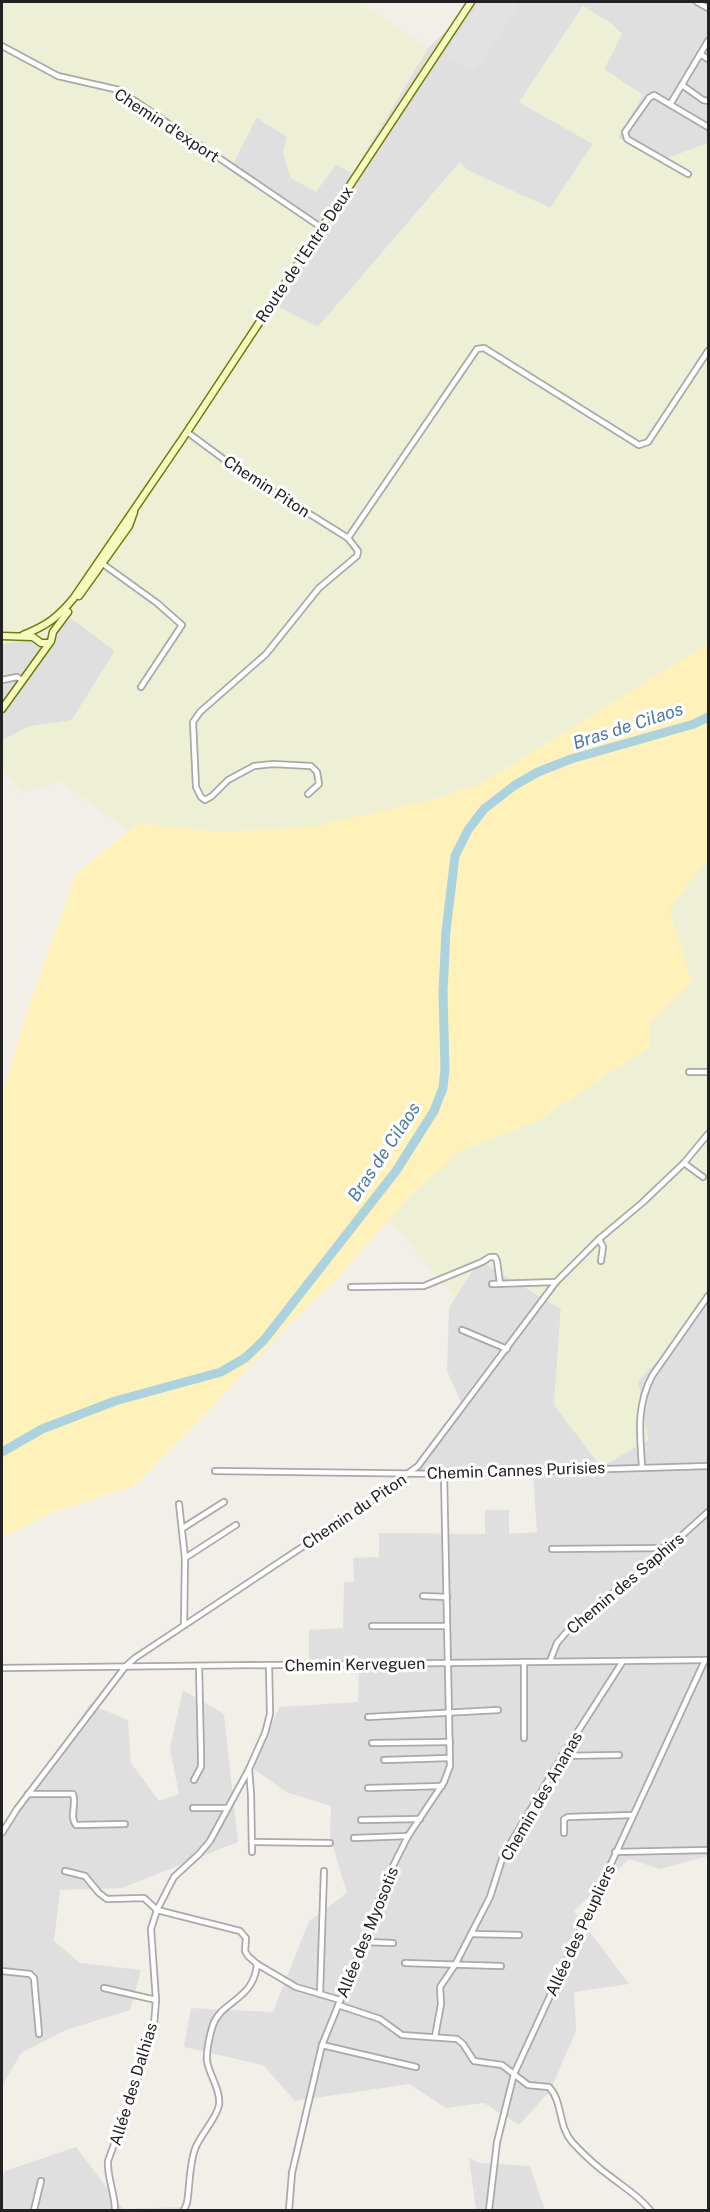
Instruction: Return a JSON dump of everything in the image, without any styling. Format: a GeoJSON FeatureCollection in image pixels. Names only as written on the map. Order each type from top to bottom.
{"type":"FeatureCollection","features":[{"type":"Feature","properties":{"kind":"main road","name":"Route de l'Entre Deux"},"geometry":{"type":"LineString","coordinates":[[46,626],[61,614],[73,599],[187,432],[471,2]]}},
{"type":"Feature","properties":{"kind":"main road","name":"Route de l'Entre Deux"},"geometry":{"type":"LineString","coordinates":[[53,632],[129,526],[136,506]]}},
{"type":"Feature","properties":{"kind":"main road"},"geometry":{"type":"LineString","coordinates":[[2,636],[23,635],[40,626],[46,626],[53,632],[52,638],[2,710]]}},
{"type":"Feature","properties":{"kind":"main road"},"geometry":{"type":"LineString","coordinates":[[36,630],[40,654]]}},
{"type":"Feature","properties":{"kind":"main road"},"geometry":{"type":"LineString","coordinates":[[23,635],[48,643]]}},
{"type":"Feature","properties":{"kind":"street"},"geometry":{"type":"LineString","coordinates":[[697,2],[708,8]]}},
{"type":"Feature","properties":{"kind":"street"},"geometry":{"type":"LineString","coordinates":[[671,103],[708,41]]}},
{"type":"Feature","properties":{"kind":"street","name":"Chemin d'export"},"geometry":{"type":"LineString","coordinates":[[2,46],[58,76],[119,90],[322,228]]}},
{"type":"Feature","properties":{"kind":"street"},"geometry":{"type":"LineString","coordinates":[[700,54],[708,59]]}},
{"type":"Feature","properties":{"kind":"street"},"geometry":{"type":"LineString","coordinates":[[682,85],[708,101]]}},
{"type":"Feature","properties":{"kind":"street"},"geometry":{"type":"LineString","coordinates":[[688,174],[625,136],[625,132],[649,98],[654,95],[708,127]]}},
{"type":"Feature","properties":{"kind":"street"},"geometry":{"type":"LineString","coordinates":[[308,794],[319,784],[317,772],[311,766],[273,764],[254,766],[236,775],[205,800],[196,788],[193,722],[200,712],[266,654],[319,588],[357,556],[358,550],[348,538],[477,349],[484,348],[639,445],[648,442],[708,351]]}},
{"type":"Feature","properties":{"kind":"street","name":"Chemin Piton"},"geometry":{"type":"LineString","coordinates":[[187,432],[233,466],[348,538]]}},
{"type":"Feature","properties":{"kind":"street"},"geometry":{"type":"LineString","coordinates":[[103,564],[158,603],[182,625],[141,687]]}},
{"type":"Feature","properties":{"kind":"street"},"geometry":{"type":"LineString","coordinates":[[2,680],[17,677],[22,680]]}},
{"type":"Feature","properties":{"kind":"street"},"geometry":{"type":"LineString","coordinates":[[689,1072],[708,1072]]}},
{"type":"Feature","properties":{"kind":"street","name":"Chemin du Piton"},"geometry":{"type":"LineString","coordinates":[[2,1833],[28,1794],[125,1667],[145,1650],[364,1506],[418,1466],[556,1282],[599,1239],[642,1203],[684,1163],[708,1134]]}},
{"type":"Feature","properties":{"kind":"street"},"geometry":{"type":"LineString","coordinates":[[684,1163],[703,1178]]}},
{"type":"Feature","properties":{"kind":"street"},"geometry":{"type":"LineString","coordinates":[[599,1239],[603,1247],[601,1261]]}},
{"type":"Feature","properties":{"kind":"street"},"geometry":{"type":"LineString","coordinates":[[351,1287],[424,1286],[490,1257],[495,1257],[497,1261],[500,1284]]}},
{"type":"Feature","properties":{"kind":"street"},"geometry":{"type":"LineString","coordinates":[[492,1284],[556,1282]]}},
{"type":"Feature","properties":{"kind":"street"},"geometry":{"type":"LineString","coordinates":[[642,1467],[640,1415],[646,1389],[652,1376],[708,1296]]}},
{"type":"Feature","properties":{"kind":"street"},"geometry":{"type":"LineString","coordinates":[[462,1330],[507,1349]]}},
{"type":"Feature","properties":{"kind":"street","name":"Chemin Cannes Purisies"},"geometry":{"type":"LineString","coordinates":[[215,1471],[444,1473],[708,1466]]}},
{"type":"Feature","properties":{"kind":"street","name":"Allée des Myosotis"},"geometry":{"type":"LineString","coordinates":[[289,2211],[292,2173],[322,2044],[371,1930],[376,1908],[388,1876],[408,1836],[448,1774],[450,1712],[444,1473]]}},
{"type":"Feature","properties":{"kind":"street"},"geometry":{"type":"LineString","coordinates":[[183,1528],[224,1502]]}},
{"type":"Feature","properties":{"kind":"street"},"geometry":{"type":"LineString","coordinates":[[179,1504],[185,1558],[184,1625]]}},
{"type":"Feature","properties":{"kind":"street","name":"Chemin des Saphirs"},"geometry":{"type":"LineString","coordinates":[[550,1661],[557,1643],[570,1628],[668,1548],[708,1512]]}},
{"type":"Feature","properties":{"kind":"street"},"geometry":{"type":"LineString","coordinates":[[185,1558],[236,1526]]}},
{"type":"Feature","properties":{"kind":"street"},"geometry":{"type":"LineString","coordinates":[[552,1549],[668,1548]]}},
{"type":"Feature","properties":{"kind":"street"},"geometry":{"type":"LineString","coordinates":[[423,1596],[447,1597]]}},
{"type":"Feature","properties":{"kind":"street"},"geometry":{"type":"LineString","coordinates":[[372,1626],[447,1626]]}},
{"type":"Feature","properties":{"kind":"street","name":"Chemin des Ananas"},"geometry":{"type":"LineString","coordinates":[[435,2037],[441,2004],[440,1987],[455,1965],[490,1897],[503,1856],[562,1756],[623,1660]]}},
{"type":"Feature","properties":{"kind":"street","name":"Chemin Kerveguen"},"geometry":{"type":"LineString","coordinates":[[2,1668],[706,1660]]}},
{"type":"Feature","properties":{"kind":"street","name":"Allée des Peupliers"},"geometry":{"type":"LineString","coordinates":[[489,2211],[497,2142],[514,2073],[706,1660]]}},
{"type":"Feature","properties":{"kind":"street"},"geometry":{"type":"LineString","coordinates":[[524,1662],[524,1738]]}},
{"type":"Feature","properties":{"kind":"street","name":"Allée des Dalhias"},"geometry":{"type":"LineString","coordinates":[[115,2211],[108,2161],[151,2039],[156,2000],[151,1929],[157,1910],[174,1877],[199,1854],[210,1840],[249,1769],[265,1733],[270,1714],[269,1665]]}},
{"type":"Feature","properties":{"kind":"street"},"geometry":{"type":"LineString","coordinates":[[194,1780],[201,1767],[199,1666]]}},
{"type":"Feature","properties":{"kind":"street"},"geometry":{"type":"LineString","coordinates":[[368,1717],[498,1710]]}},
{"type":"Feature","properties":{"kind":"street"},"geometry":{"type":"LineString","coordinates":[[372,1743],[450,1742]]}},
{"type":"Feature","properties":{"kind":"street"},"geometry":{"type":"LineString","coordinates":[[562,1756],[619,1755]]}},
{"type":"Feature","properties":{"kind":"street"},"geometry":{"type":"LineString","coordinates":[[384,1760],[450,1758]]}},
{"type":"Feature","properties":{"kind":"street"},"geometry":{"type":"LineString","coordinates":[[249,1769],[252,1852]]}},
{"type":"Feature","properties":{"kind":"street"},"geometry":{"type":"LineString","coordinates":[[368,1788],[442,1786]]}},
{"type":"Feature","properties":{"kind":"street"},"geometry":{"type":"LineString","coordinates":[[28,1794],[73,1794],[75,1799],[73,1821],[76,1825],[125,1824]]}},
{"type":"Feature","properties":{"kind":"street"},"geometry":{"type":"LineString","coordinates":[[193,1808],[226,1808]]}},
{"type":"Feature","properties":{"kind":"street"},"geometry":{"type":"LineString","coordinates":[[564,1833],[564,1820],[568,1817],[633,1815]]}},
{"type":"Feature","properties":{"kind":"street"},"geometry":{"type":"LineString","coordinates":[[361,1820],[420,1819]]}},
{"type":"Feature","properties":{"kind":"street"},"geometry":{"type":"LineString","coordinates":[[354,1838],[408,1836]]}},
{"type":"Feature","properties":{"kind":"street"},"geometry":{"type":"LineString","coordinates":[[252,1842],[330,1843]]}},
{"type":"Feature","properties":{"kind":"street"},"geometry":{"type":"LineString","coordinates":[[615,1852],[708,1850]]}},
{"type":"Feature","properties":{"kind":"street"},"geometry":{"type":"LineString","coordinates":[[65,1871],[85,1876],[107,1899],[144,1898],[157,1910],[243,1933],[246,1938],[245,1951],[248,1956],[257,1964],[296,1987],[320,1994],[380,2019],[402,2035],[457,2038],[474,2061],[502,2065],[528,2085],[549,2086],[565,2132],[571,2141],[597,2165],[636,2195],[650,2211]]}},
{"type":"Feature","properties":{"kind":"street"},"geometry":{"type":"LineString","coordinates":[[320,1994],[324,1871]]}},
{"type":"Feature","properties":{"kind":"street"},"geometry":{"type":"LineString","coordinates":[[471,1934],[519,1935]]}},
{"type":"Feature","properties":{"kind":"street"},"geometry":{"type":"LineString","coordinates":[[364,1942],[393,1943]]}},
{"type":"Feature","properties":{"kind":"street"},"geometry":{"type":"LineString","coordinates":[[405,1963],[501,1966]]}},
{"type":"Feature","properties":{"kind":"street"},"geometry":{"type":"LineString","coordinates":[[184,2211],[194,2151],[219,2108],[219,2097],[207,2061],[212,2027],[219,2016],[252,1984],[256,1977],[257,1964]]}},
{"type":"Feature","properties":{"kind":"street"},"geometry":{"type":"LineString","coordinates":[[2,1971],[30,1974],[34,1978],[39,2034]]}},
{"type":"Feature","properties":{"kind":"street"},"geometry":{"type":"LineString","coordinates":[[104,1988],[156,2000]]}},
{"type":"Feature","properties":{"kind":"street"},"geometry":{"type":"LineString","coordinates":[[322,2044],[416,2067]]}},
{"type":"Feature","properties":{"kind":"street"},"geometry":{"type":"LineString","coordinates":[[33,2211],[41,2181]]}},
{"type":"Feature","properties":{"kind":"shaded area"},"geometry":{"type":"Polygon","coordinates":[[[477,2],[708,2],[708,143],[663,160],[634,145],[519,102],[593,144],[550,208],[467,170],[460,162],[318,327],[272,304],[316,228],[230,170],[256,117],[287,137],[283,153],[291,178],[316,191],[336,164],[352,173],[429,47],[477,2]]]}},
{"type":"Feature","properties":{"kind":"shaded area"},"geometry":{"type":"Polygon","coordinates":[[[480,2],[511,4],[520,2],[475,72],[445,55],[480,2]]]}},
{"type":"Feature","properties":{"kind":"shaded area"},"geometry":{"type":"Polygon","coordinates":[[[71,618],[115,651],[72,720],[27,727],[2,741],[2,644],[29,639],[40,647],[71,618]]]}},
{"type":"Feature","properties":{"kind":"shaded area"},"geometry":{"type":"Polygon","coordinates":[[[479,1260],[561,1309],[554,1405],[648,1440],[638,1381],[692,1324],[708,1297],[708,1856],[660,1869],[629,1859],[574,1911],[629,1984],[574,1992],[576,2031],[550,2091],[519,2125],[484,2103],[446,2108],[409,2084],[295,2101],[263,2065],[184,2047],[191,2008],[273,2012],[309,1921],[347,1893],[330,1837],[331,1806],[286,1792],[250,1766],[280,1707],[358,1702],[359,1667],[309,1668],[309,1630],[343,1628],[344,1582],[354,1582],[353,1558],[379,1557],[379,1533],[485,1534],[485,1510],[509,1510],[509,1534],[537,1532],[533,1474],[413,1476],[414,1466],[461,1403],[447,1371],[449,1308],[479,1260]]]}},
{"type":"Feature","properties":{"kind":"shaded area"},"geometry":{"type":"Polygon","coordinates":[[[183,1690],[224,1714],[238,1842],[122,1888],[60,1890],[54,1941],[80,1963],[141,1970],[130,2010],[66,2030],[21,2053],[2,2086],[2,1841],[90,1704],[128,1720],[131,1763],[159,1801],[179,1794],[170,1748],[183,1690]]]}},
{"type":"Feature","properties":{"kind":"shaded area"},"geometry":{"type":"Polygon","coordinates":[[[76,2147],[123,2209],[185,2207],[187,2210],[2,2210],[2,2179],[5,2171],[76,2147]]]}},
{"type":"Feature","properties":{"kind":"shaded area"},"geometry":{"type":"Polygon","coordinates":[[[469,2158],[480,2163],[530,2166],[545,2210],[475,2210],[469,2158]]]}},
{"type":"Feature","properties":{"kind":"green space"},"geometry":{"type":"Polygon","coordinates":[[[2,2],[359,2],[429,47],[352,174],[336,164],[316,192],[291,178],[283,153],[287,137],[257,117],[230,170],[316,228],[272,304],[318,327],[461,162],[467,170],[550,208],[593,144],[519,102],[583,6],[612,24],[622,34],[604,69],[643,95],[618,138],[663,160],[708,143],[708,644],[478,785],[435,799],[311,827],[220,832],[139,823],[129,831],[61,782],[22,793],[2,769],[2,741],[27,727],[72,720],[115,651],[71,618],[40,648],[29,639],[2,644],[2,2]]]}},
{"type":"Feature","properties":{"kind":"green space"},"geometry":{"type":"Polygon","coordinates":[[[708,859],[708,1297],[692,1324],[638,1381],[648,1440],[601,1467],[554,1405],[561,1309],[479,1260],[455,1298],[389,1219],[410,1196],[459,1151],[540,1120],[650,1023],[692,982],[669,909],[708,859]]]}},
{"type":"Feature","properties":{"kind":"sand"},"geometry":{"type":"Polygon","coordinates":[[[708,644],[708,859],[669,909],[692,982],[650,1023],[650,1046],[540,1120],[459,1152],[410,1196],[335,1281],[290,1323],[136,1485],[49,1514],[2,1538],[2,1095],[27,1011],[76,873],[139,823],[220,832],[311,827],[435,799],[478,785],[708,644]]]}},
{"type":"Feature","properties":{"kind":"waterway","name":"Bras de Cilaos"},"geometry":{"type":"LineString","coordinates":[[2,1452],[42,1429],[115,1401],[221,1372],[245,1358],[264,1340],[396,1171],[434,1111],[443,1088],[445,1069],[443,992],[446,931],[455,856],[468,830],[484,809],[515,785],[538,772],[571,759],[694,724],[708,717]]}}]}
